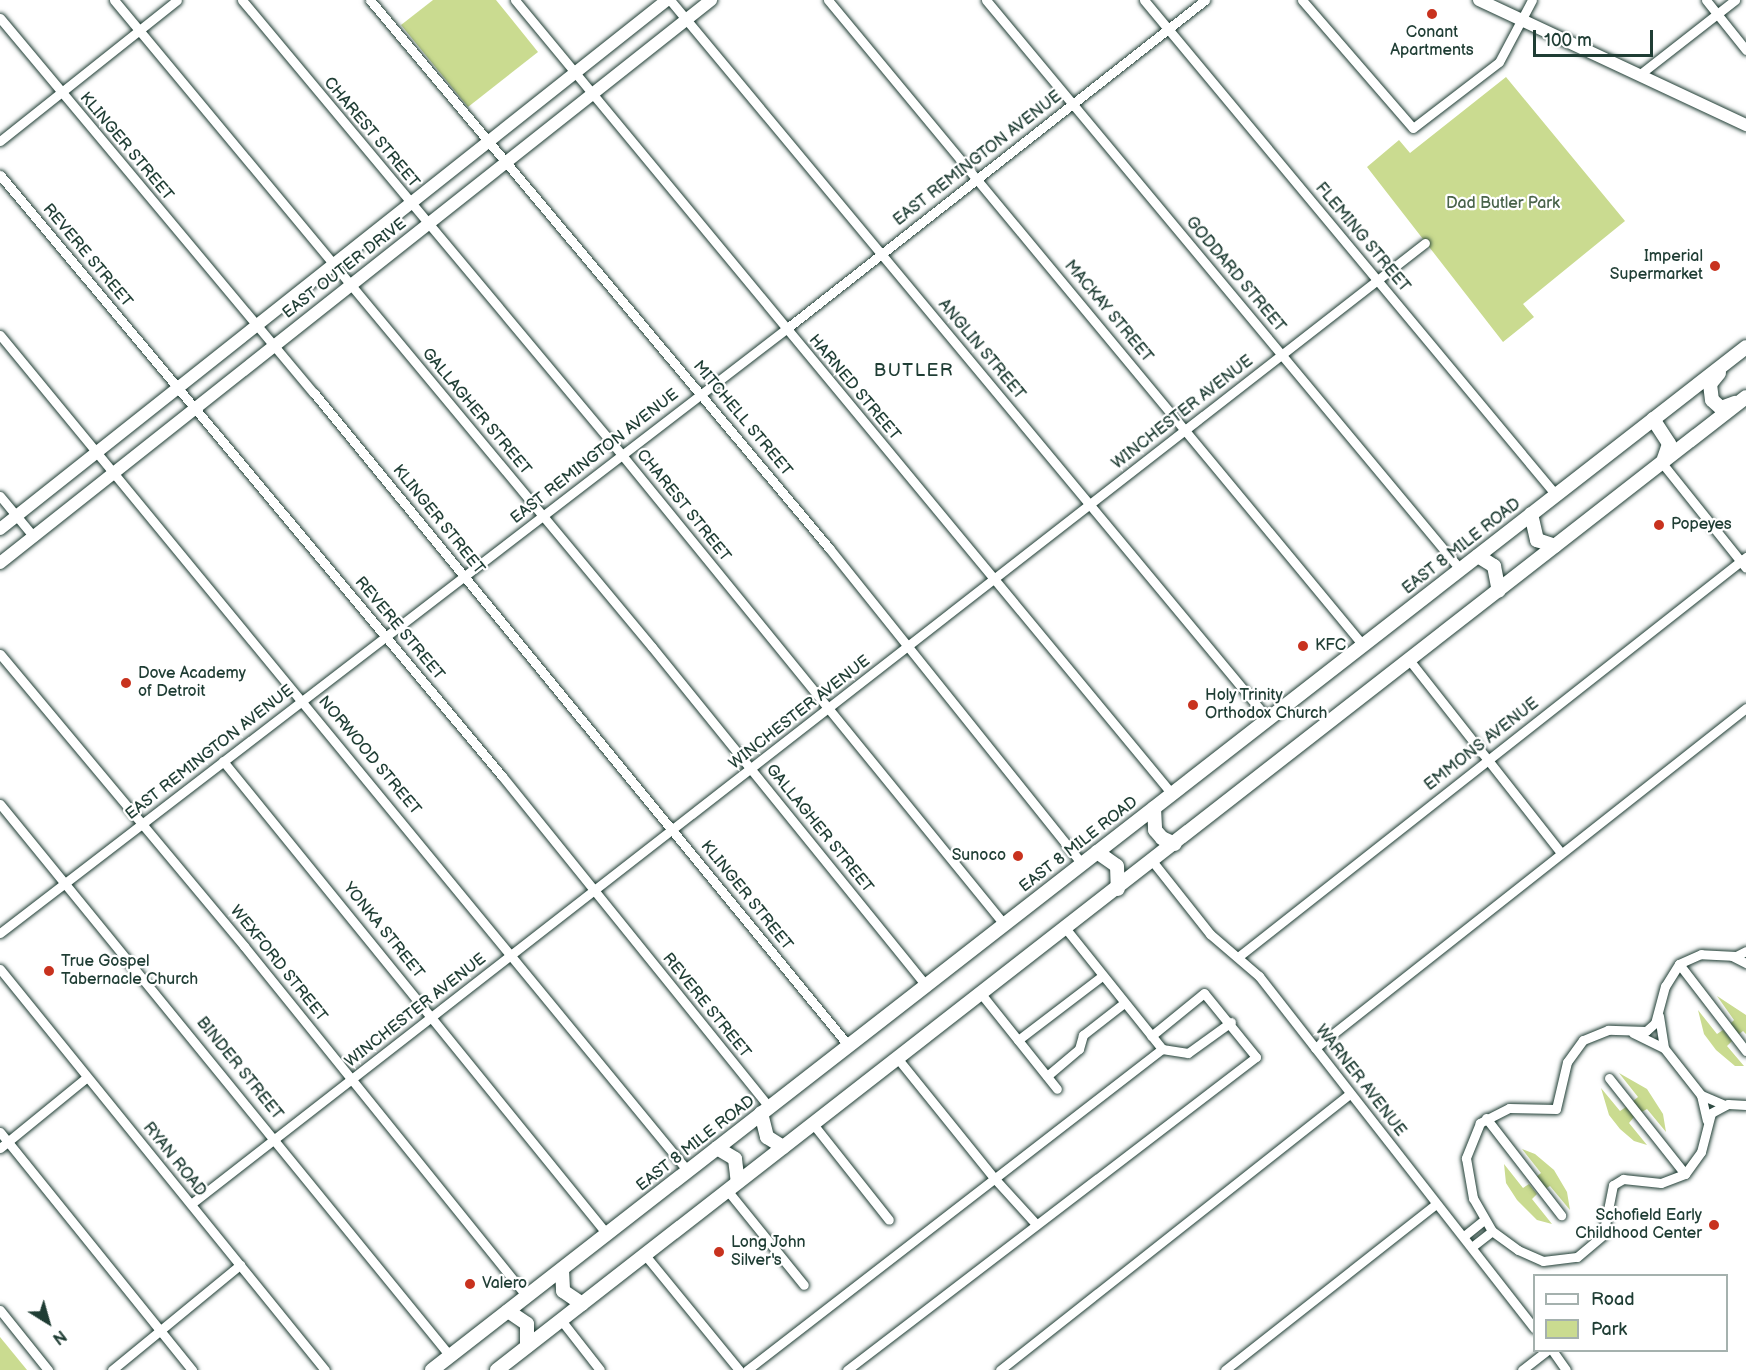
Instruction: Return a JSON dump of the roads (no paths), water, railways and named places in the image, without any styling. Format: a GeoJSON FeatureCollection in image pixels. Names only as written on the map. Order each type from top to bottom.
{"type":"FeatureCollection","features":[{"type":"Feature","properties":{"kind":"highway","name":"EAST 8 MILE ROAD"},"geometry":{"type":"LineString","coordinates":[[432,1370],[1745,348]]}},
{"type":"Feature","properties":{"kind":"highway"},"geometry":{"type":"LineString","coordinates":[[1745,348],[1709,388],[1712,400],[1721,408],[1746,397]]}},
{"type":"Feature","properties":{"kind":"highway"},"geometry":{"type":"LineString","coordinates":[[497,1370],[1153,862],[1746,397]]}},
{"type":"Feature","properties":{"kind":"highway"},"geometry":{"type":"LineString","coordinates":[[1653,419],[1669,444],[1662,463]]}},
{"type":"Feature","properties":{"kind":"highway"},"geometry":{"type":"LineString","coordinates":[[1531,514],[1537,540],[1555,546]]}},
{"type":"Feature","properties":{"kind":"highway"},"geometry":{"type":"LineString","coordinates":[[1478,556],[1494,566],[1498,591]]}},
{"type":"Feature","properties":{"kind":"highway"},"geometry":{"type":"LineString","coordinates":[[1154,808],[1155,830],[1162,838],[1175,844]]}},
{"type":"Feature","properties":{"kind":"highway"},"geometry":{"type":"LineString","coordinates":[[1097,852],[1117,866],[1118,889]]}},
{"type":"Feature","properties":{"kind":"highway"},"geometry":{"type":"LineString","coordinates":[[765,1110],[767,1137],[783,1147]]}},
{"type":"Feature","properties":{"kind":"highway"},"geometry":{"type":"LineString","coordinates":[[717,1148],[735,1159],[733,1186]]}},
{"type":"Feature","properties":{"kind":"highway"},"geometry":{"type":"LineString","coordinates":[[562,1270],[563,1291],[582,1304]]}},
{"type":"Feature","properties":{"kind":"highway"},"geometry":{"type":"LineString","coordinates":[[508,1311],[527,1324],[527,1346]]}},
{"type":"Feature","properties":{"kind":"main road","name":"EAST OUTER DRIVE"},"geometry":{"type":"LineString","coordinates":[[0,529],[332,264],[669,0]]}},
{"type":"Feature","properties":{"kind":"main road","name":"EAST OUTER DRIVE"},"geometry":{"type":"LineString","coordinates":[[0,564],[711,0]]}},
{"type":"Feature","properties":{"kind":"main road"},"geometry":{"type":"LineString","coordinates":[[1479,0],[1746,125]]}},
{"type":"Feature","properties":{"kind":"street","name":"GALLAGHER STREET"},"geometry":{"type":"LineString","coordinates":[[114,0],[543,515],[926,985]]}},
{"type":"Feature","properties":{"kind":"street"},"geometry":{"type":"LineString","coordinates":[[0,141],[177,0]]}},
{"type":"Feature","properties":{"kind":"street","name":"CHAREST STREET"},"geometry":{"type":"LineString","coordinates":[[242,0],[622,455],[1004,924]]}},
{"type":"Feature","properties":{"kind":"street","name":"MITCHELL STREET"},"geometry":{"type":"LineString","coordinates":[[370,0],[701,394],[909,647],[1082,864]]}},
{"type":"Feature","properties":{"kind":"street","name":"HARNED STREET"},"geometry":{"type":"LineString","coordinates":[[515,0],[591,95],[1172,794]]}},
{"type":"Feature","properties":{"kind":"street","name":"ANGLIN STREET"},"geometry":{"type":"LineString","coordinates":[[669,0],[1268,719]]}},
{"type":"Feature","properties":{"kind":"street","name":"MACKAY STREET"},"geometry":{"type":"LineString","coordinates":[[828,0],[1364,645]]}},
{"type":"Feature","properties":{"kind":"street","name":"GODDARD STREET"},"geometry":{"type":"LineString","coordinates":[[986,0],[1460,569]]}},
{"type":"Feature","properties":{"kind":"street","name":"FLEMING STREET"},"geometry":{"type":"LineString","coordinates":[[1144,0],[1556,495]]}},
{"type":"Feature","properties":{"kind":"street","name":"EAST REMINGTON AVENUE"},"geometry":{"type":"LineString","coordinates":[[0,933],[786,329],[1205,0]]}},
{"type":"Feature","properties":{"kind":"street"},"geometry":{"type":"LineString","coordinates":[[1302,0],[1413,129],[1499,62],[1532,0]]}},
{"type":"Feature","properties":{"kind":"street"},"geometry":{"type":"LineString","coordinates":[[1706,0],[1746,50]]}},
{"type":"Feature","properties":{"kind":"street"},"geometry":{"type":"LineString","coordinates":[[1639,75],[1735,0]]}},
{"type":"Feature","properties":{"kind":"street","name":"KLINGER STREET"},"geometry":{"type":"LineString","coordinates":[[0,18],[464,576],[848,1045]]}},
{"type":"Feature","properties":{"kind":"street","name":"REVERE STREET"},"geometry":{"type":"LineString","coordinates":[[0,175],[595,891],[765,1110]]}},
{"type":"Feature","properties":{"kind":"street","name":"WINCHESTER AVENUE"},"geometry":{"type":"LineString","coordinates":[[191,1204],[830,709],[1425,243]]}},
{"type":"Feature","properties":{"kind":"street","name":"NORWOOD STREET"},"geometry":{"type":"LineString","coordinates":[[0,335],[303,700],[688,1171]]}},
{"type":"Feature","properties":{"kind":"street"},"geometry":{"type":"LineString","coordinates":[[1662,463],[1744,562]]}},
{"type":"Feature","properties":{"kind":"street"},"geometry":{"type":"LineString","coordinates":[[0,496],[34,537]]}},
{"type":"Feature","properties":{"kind":"street","name":"EMMONS AVENUE"},"geometry":{"type":"LineString","coordinates":[[1238,957],[1487,760],[1744,562]]}},
{"type":"Feature","properties":{"kind":"street","name":"WEXFORD STREET"},"geometry":{"type":"LineString","coordinates":[[0,654],[353,1080],[527,1297]]}},
{"type":"Feature","properties":{"kind":"street"},"geometry":{"type":"LineString","coordinates":[[1410,661],[1561,853]]}},
{"type":"Feature","properties":{"kind":"street"},"geometry":{"type":"LineString","coordinates":[[1315,1048],[1746,708]]}},
{"type":"Feature","properties":{"kind":"street","name":"YONKA STREET"},"geometry":{"type":"LineString","coordinates":[[223,761],[433,1016],[607,1234]]}},
{"type":"Feature","properties":{"kind":"street","name":"BINDER STREET"},"geometry":{"type":"LineString","coordinates":[[0,804],[276,1139],[450,1356]]}},
{"type":"Feature","properties":{"kind":"street","name":"WARNER AVENUE"},"geometry":{"type":"LineString","coordinates":[[1153,862],[1210,934],[1259,976],[1436,1204],[1473,1246],[1533,1327]]}},
{"type":"Feature","properties":{"kind":"street"},"geometry":{"type":"LineString","coordinates":[[1066,929],[1162,1049],[1188,1053],[1231,1022]]}},
{"type":"Feature","properties":{"kind":"street"},"geometry":{"type":"LineString","coordinates":[[1730,955],[1746,951]]}},
{"type":"Feature","properties":{"kind":"street"},"geometry":{"type":"LineString","coordinates":[[1664,1048],[1659,1016],[1665,986],[1679,964],[1701,954],[1716,953],[1730,955],[1746,963]]}},
{"type":"Feature","properties":{"kind":"street"},"geometry":{"type":"LineString","coordinates":[[1679,964],[1746,1051]]}},
{"type":"Feature","properties":{"kind":"street","name":"RYAN ROAD"},"geometry":{"type":"LineString","coordinates":[[0,969],[326,1370]]}},
{"type":"Feature","properties":{"kind":"street"},"geometry":{"type":"LineString","coordinates":[[1018,1040],[1102,976]]}},
{"type":"Feature","properties":{"kind":"street"},"geometry":{"type":"LineString","coordinates":[[847,1370],[1256,1057],[1231,1022],[1204,993],[1150,1036]]}},
{"type":"Feature","properties":{"kind":"street"},"geometry":{"type":"LineString","coordinates":[[982,995],[1057,1089]]}},
{"type":"Feature","properties":{"kind":"street"},"geometry":{"type":"LineString","coordinates":[[1047,1076],[1079,1049],[1083,1035],[1124,1003]]}},
{"type":"Feature","properties":{"kind":"street"},"geometry":{"type":"LineString","coordinates":[[1631,1032],[1664,1048],[1701,1095],[1707,1120],[1701,1152],[1685,1174],[1661,1183],[1617,1181],[1610,1191],[1603,1235],[1587,1251],[1565,1260],[1531,1257],[1492,1231],[1473,1198],[1466,1158],[1475,1129],[1486,1118],[1509,1108],[1556,1109],[1567,1062],[1576,1047],[1602,1031],[1646,1031],[1659,1016]]}},
{"type":"Feature","properties":{"kind":"street"},"geometry":{"type":"LineString","coordinates":[[747,1370],[1162,1049]]}},
{"type":"Feature","properties":{"kind":"street"},"geometry":{"type":"LineString","coordinates":[[898,1059],[995,1179],[1036,1224]]}},
{"type":"Feature","properties":{"kind":"street"},"geometry":{"type":"LineString","coordinates":[[4,1145],[87,1077]]}},
{"type":"Feature","properties":{"kind":"street"},"geometry":{"type":"LineString","coordinates":[[1610,1078],[1685,1174]]}},
{"type":"Feature","properties":{"kind":"street"},"geometry":{"type":"LineString","coordinates":[[1000,1370],[1350,1094]]}},
{"type":"Feature","properties":{"kind":"street"},"geometry":{"type":"LineString","coordinates":[[1701,1095],[1725,1105],[1746,1106]]}},
{"type":"Feature","properties":{"kind":"street"},"geometry":{"type":"LineString","coordinates":[[1707,1120],[1725,1105]]}},
{"type":"Feature","properties":{"kind":"street"},"geometry":{"type":"LineString","coordinates":[[1486,1118],[1561,1215]]}},
{"type":"Feature","properties":{"kind":"street"},"geometry":{"type":"LineString","coordinates":[[813,1124],[889,1220]]}},
{"type":"Feature","properties":{"kind":"street"},"geometry":{"type":"LineString","coordinates":[[0,1132],[4,1145],[192,1370]]}},
{"type":"Feature","properties":{"kind":"street"},"geometry":{"type":"LineString","coordinates":[[733,1186],[804,1285]]}},
{"type":"Feature","properties":{"kind":"street"},"geometry":{"type":"LineString","coordinates":[[1225,1370],[1436,1204]]}},
{"type":"Feature","properties":{"kind":"street"},"geometry":{"type":"LineString","coordinates":[[1464,1236],[1484,1220]]}},
{"type":"Feature","properties":{"kind":"street"},"geometry":{"type":"LineString","coordinates":[[1473,1246],[1492,1231]]}},
{"type":"Feature","properties":{"kind":"street"},"geometry":{"type":"LineString","coordinates":[[645,1255],[739,1370]]}},
{"type":"Feature","properties":{"kind":"street"},"geometry":{"type":"LineString","coordinates":[[112,1370],[240,1265]]}},
{"type":"Feature","properties":{"kind":"street"},"geometry":{"type":"LineString","coordinates":[[0,1311],[48,1370]]}},
{"type":"Feature","properties":{"kind":"street"},"geometry":{"type":"LineString","coordinates":[[561,1320],[600,1370]]}},
{"type":"Feature","properties":{"kind":"street"},"geometry":{"type":"LineString","coordinates":[[1522,1370],[1547,1352]]}},
{"type":"Feature","properties":{"kind":"street"},"geometry":{"type":"LineString","coordinates":[[1552,1352],[1566,1370]]}},
{"type":"Feature","properties":{"kind":"place","name":"Conant Apartments"},"geometry":{"type":"Point","coordinates":[1432,14]}},
{"type":"Feature","properties":{"kind":"place","name":"Imperial Supermarket"},"geometry":{"type":"Point","coordinates":[1715,266]}},
{"type":"Feature","properties":{"kind":"place","name":"Popeyes"},"geometry":{"type":"Point","coordinates":[1659,525]}},
{"type":"Feature","properties":{"kind":"place","name":"KFC"},"geometry":{"type":"Point","coordinates":[1303,646]}},
{"type":"Feature","properties":{"kind":"place","name":"Dove Academy of Detroit"},"geometry":{"type":"Point","coordinates":[126,683]}},
{"type":"Feature","properties":{"kind":"place","name":"Holy Trinity Orthodox Church"},"geometry":{"type":"Point","coordinates":[1193,705]}},
{"type":"Feature","properties":{"kind":"place","name":"Sunoco"},"geometry":{"type":"Point","coordinates":[1018,856]}},
{"type":"Feature","properties":{"kind":"place","name":"True Gospel Tabernacle Church"},"geometry":{"type":"Point","coordinates":[49,971]}},
{"type":"Feature","properties":{"kind":"place","name":"Schofield Early Childhood Center"},"geometry":{"type":"Point","coordinates":[1714,1225]}},
{"type":"Feature","properties":{"kind":"place","name":"Long John Silver's"},"geometry":{"type":"Point","coordinates":[719,1252]}},
{"type":"Feature","properties":{"kind":"place","name":"Valero"},"geometry":{"type":"Point","coordinates":[470,1284]}},
{"type":"Feature","properties":{"kind":"district","name":"BUTLER"},"geometry":{"type":"Point","coordinates":[914,371]}},
{"type":"Feature","properties":{"kind":"park label","name":"Dad Butler Park"},"geometry":{"type":"Point","coordinates":[1503,204]}}]}
